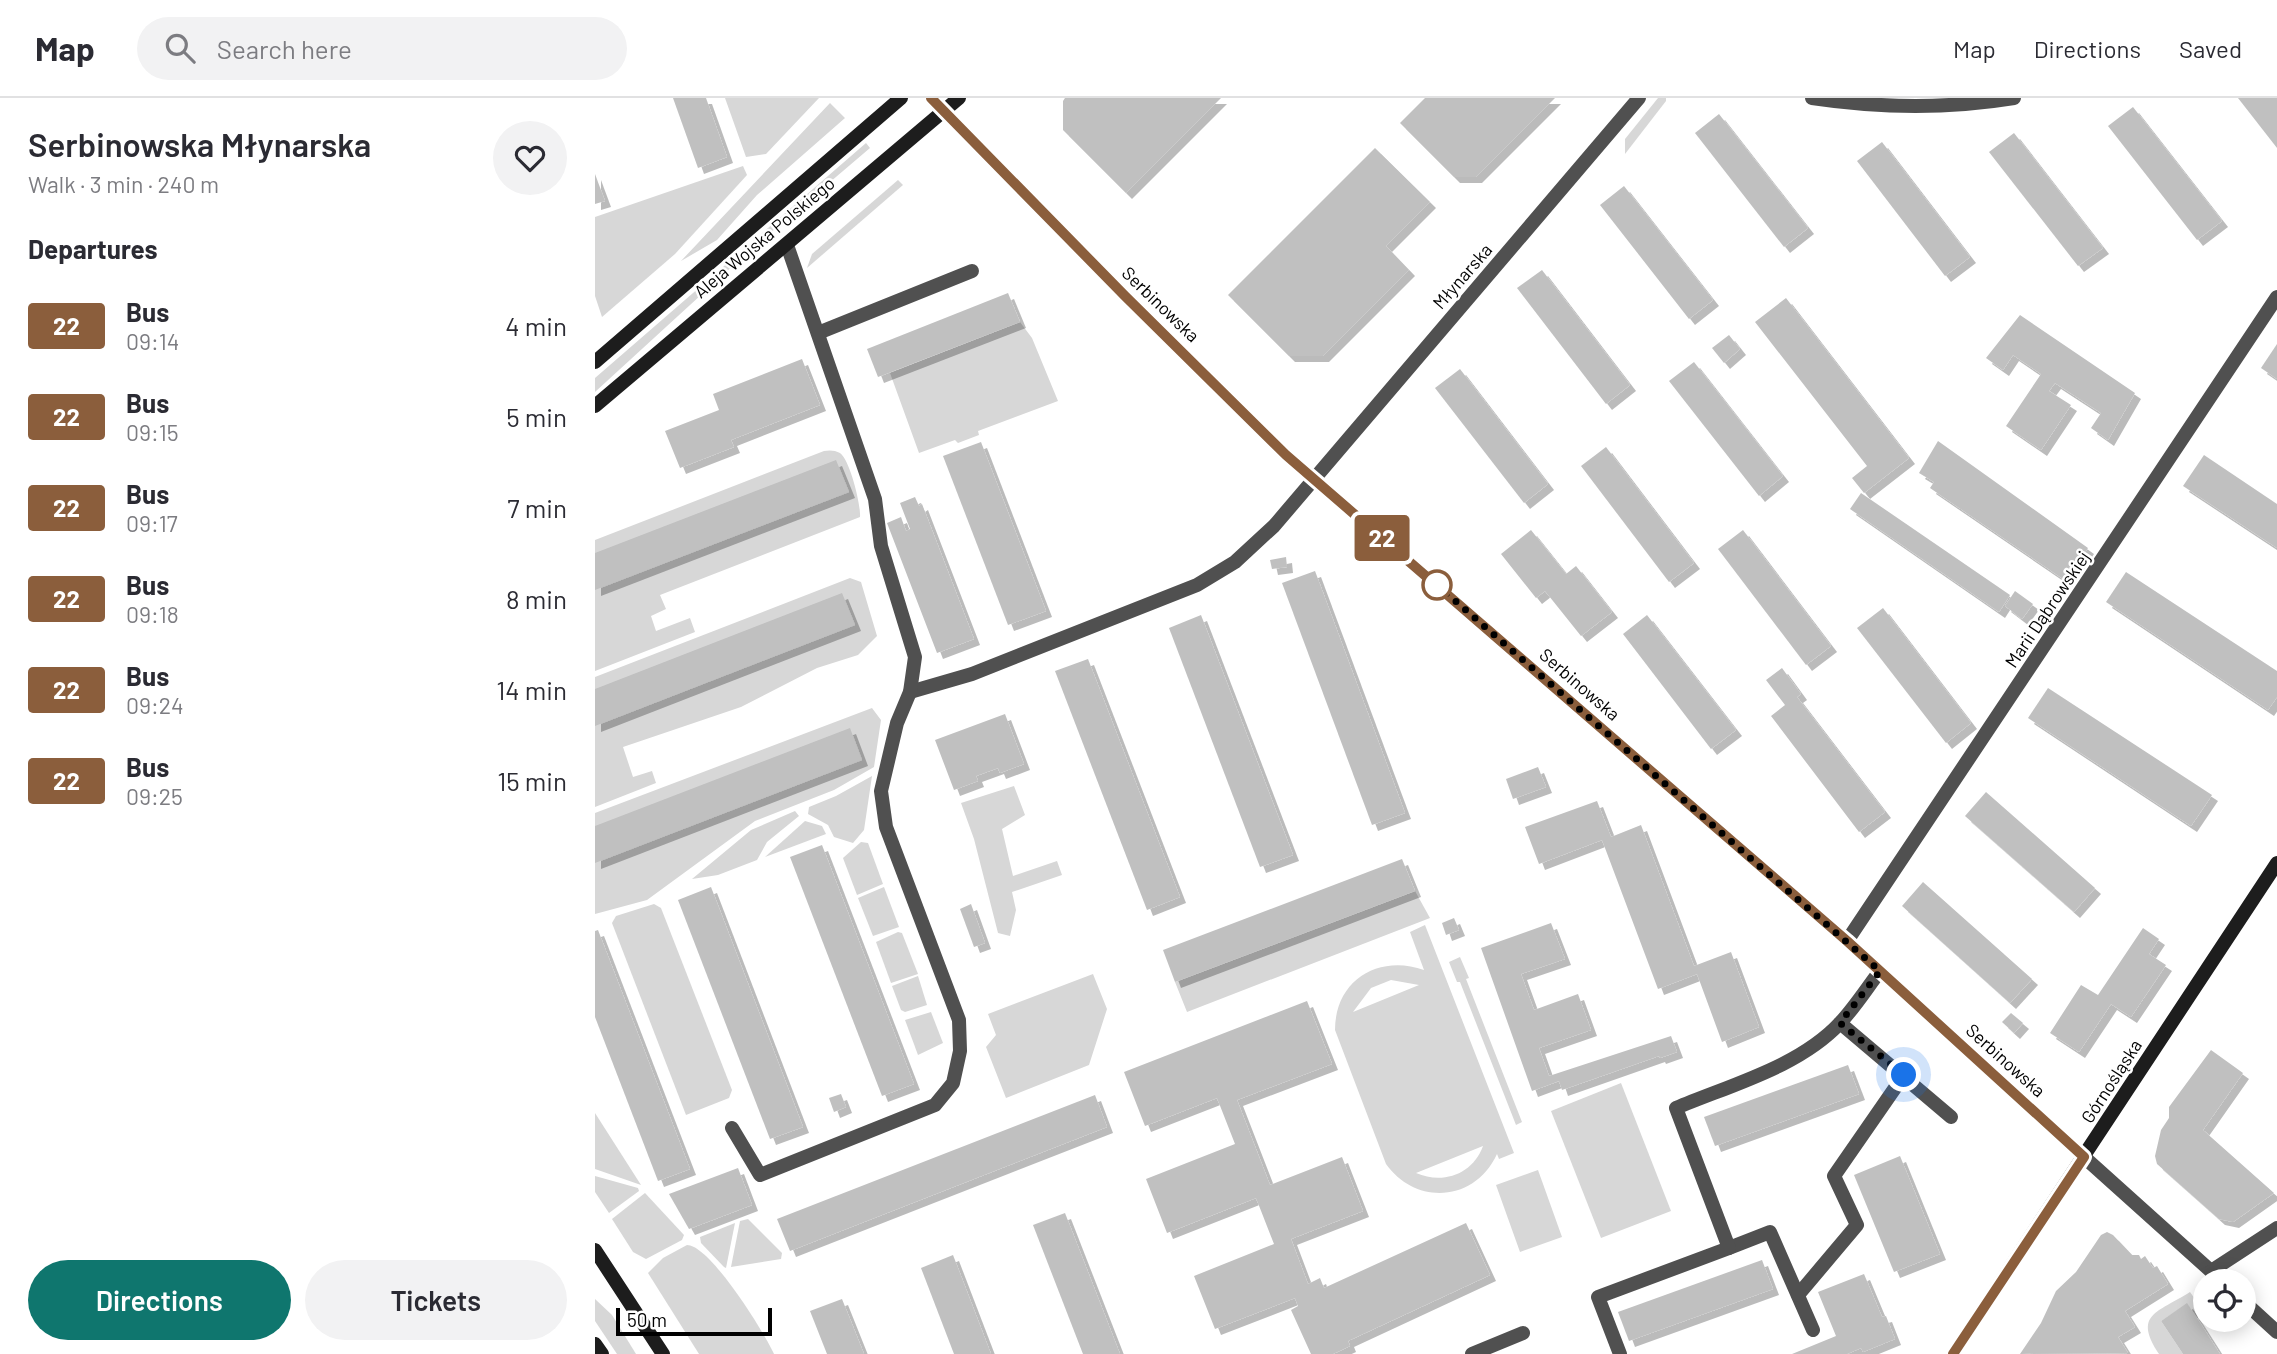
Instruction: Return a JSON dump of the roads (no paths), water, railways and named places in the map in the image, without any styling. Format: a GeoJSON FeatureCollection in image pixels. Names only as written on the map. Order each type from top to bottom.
{"type":"FeatureCollection","features":[{"type":"Feature","properties":{"kind":"street","name":"Aleja Wojska Polskiego"},"geometry":{"type":"LineString","coordinates":[[595,362],[901,98]]}},
{"type":"Feature","properties":{"kind":"street","name":"Serbinowska"},"geometry":{"type":"LineString","coordinates":[[931,98],[1125,296],[1313,478],[1847,941],[2209,1269]]}},
{"type":"Feature","properties":{"kind":"street","name":"Aleja Wojska Polskiego"},"geometry":{"type":"LineString","coordinates":[[595,406],[959,98]]}},
{"type":"Feature","properties":{"kind":"street","name":"Młynarska"},"geometry":{"type":"LineString","coordinates":[[910,692],[972,674],[1219,574],[1274,526],[1639,98]]}},
{"type":"Feature","properties":{"kind":"street"},"geometry":{"type":"LineString","coordinates":[[1812,98],[1891,106],[1951,106],[2014,98]]}},
{"type":"Feature","properties":{"kind":"street"},"geometry":{"type":"LineString","coordinates":[[732,1128],[760,1175],[919,1112],[942,1099],[953,1083],[961,1029],[955,1003],[886,827],[880,802],[897,723],[910,692],[915,657],[912,642],[881,547],[875,499],[787,245]]}},
{"type":"Feature","properties":{"kind":"street"},"geometry":{"type":"LineString","coordinates":[[818,333],[972,271]]}},
{"type":"Feature","properties":{"kind":"street","name":"Marii Dąbrowskiej"},"geometry":{"type":"LineString","coordinates":[[1847,941],[2277,297]]}},
{"type":"Feature","properties":{"kind":"street","name":"Górnośląska"},"geometry":{"type":"LineString","coordinates":[[1953,1354],[2277,863]]}},
{"type":"Feature","properties":{"kind":"street"},"geometry":{"type":"LineString","coordinates":[[1729,1248],[1676,1108],[1783,1062],[1815,1044],[1840,1023],[1880,971]]}},
{"type":"Feature","properties":{"kind":"street"},"geometry":{"type":"LineString","coordinates":[[1840,1023],[1951,1117]]}},
{"type":"Feature","properties":{"kind":"street"},"geometry":{"type":"LineString","coordinates":[[1798,1296],[1857,1225],[1834,1176],[1904,1075]]}},
{"type":"Feature","properties":{"kind":"street"},"geometry":{"type":"LineString","coordinates":[[2226,1269],[2277,1228]]}},
{"type":"Feature","properties":{"kind":"street"},"geometry":{"type":"LineString","coordinates":[[1620,1354],[1598,1297],[1770,1232],[1813,1330]]}},
{"type":"Feature","properties":{"kind":"street"},"geometry":{"type":"LineString","coordinates":[[595,1250],[663,1354]]}},
{"type":"Feature","properties":{"kind":"street"},"geometry":{"type":"LineString","coordinates":[[2256,1313],[2277,1332]]}},
{"type":"Feature","properties":{"kind":"street"},"geometry":{"type":"LineString","coordinates":[[1472,1354],[1523,1334]]}},
{"type":"Feature","properties":{"kind":"street"},"geometry":{"type":"LineString","coordinates":[[595,1343],[602,1354]]}}]}
